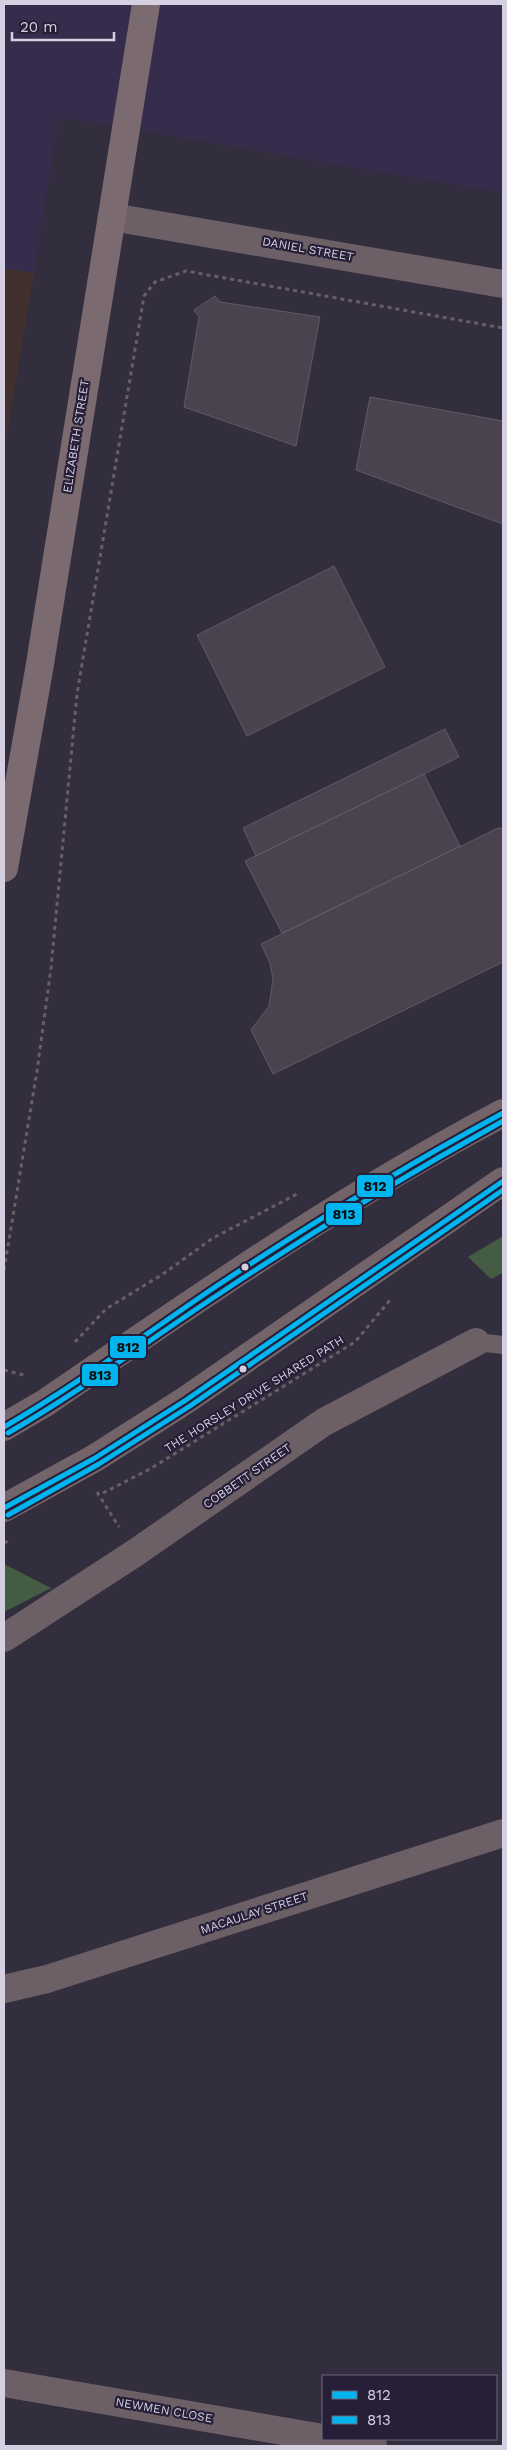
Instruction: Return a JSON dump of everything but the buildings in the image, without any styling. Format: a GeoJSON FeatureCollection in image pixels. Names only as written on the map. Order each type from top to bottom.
{"type":"FeatureCollection","features":[{"type":"Feature","properties":{"kind":"main road","name":"ELIZABETH STREET"},"geometry":{"type":"LineString","coordinates":[[4,868],[39,670],[146,4]]}},
{"type":"Feature","properties":{"kind":"main road"},"geometry":{"type":"LineString","coordinates":[[4,1427],[45,1403],[316,1221],[454,1138],[503,1113]]}},
{"type":"Feature","properties":{"kind":"main road"},"geometry":{"type":"LineString","coordinates":[[4,1508],[80,1466],[186,1400],[503,1181]]}},
{"type":"Feature","properties":{"kind":"street","name":"DANIEL STREET"},"geometry":{"type":"LineString","coordinates":[[112,217],[503,284]]}},
{"type":"Feature","properties":{"kind":"street","name":"COBBETT STREET"},"geometry":{"type":"LineString","coordinates":[[4,1638],[135,1553],[324,1422],[476,1342]]}},
{"type":"Feature","properties":{"kind":"street","name":"MACAULAY STREET"},"geometry":{"type":"LineString","coordinates":[[4,1989],[47,1979],[503,1832]]}},
{"type":"Feature","properties":{"kind":"street","name":"NEWMEN CLOSE"},"geometry":{"type":"LineString","coordinates":[[4,2383],[322,2438]]}},
{"type":"Feature","properties":{"kind":"street"},"geometry":{"type":"LineString","coordinates":[[335,2440],[373,2446]]}},
{"type":"Feature","properties":{"kind":"lane","name":"COBBETT STREET"},"geometry":{"type":"LineString","coordinates":[[476,1342],[503,1345]]}},
{"type":"Feature","properties":{"kind":"path"},"geometry":{"type":"LineString","coordinates":[[4,1270],[39,1062],[51,968],[80,677],[144,296],[155,282],[186,271],[503,328]]}},
{"type":"Feature","properties":{"kind":"path","name":"THE HORSLEY DRIVE SHARED PATH"},"geometry":{"type":"LineString","coordinates":[[98,1495],[150,1469],[355,1342],[395,1294]]}},
{"type":"Feature","properties":{"kind":"path"},"geometry":{"type":"LineString","coordinates":[[80,1466],[135,1553]]}},
{"type":"Feature","properties":{"kind":"shaded area"},"geometry":{"type":"Polygon","coordinates":[[[4,4],[503,4],[503,193],[59,117],[34,273],[4,268],[4,4]]]}},
{"type":"Feature","properties":{"kind":"shaded area"},"geometry":{"type":"Polygon","coordinates":[[[4,268],[34,273],[4,452],[4,268]]]}},
{"type":"Feature","properties":{"kind":"green space"},"geometry":{"type":"Polygon","coordinates":[[[503,1236],[503,1273],[491,1279],[468,1257],[503,1236]]]}},
{"type":"Feature","properties":{"kind":"green space"},"geometry":{"type":"Polygon","coordinates":[[[4,1564],[51,1588],[4,1612],[4,1564]]]}},
{"type":"Feature","properties":{"kind":"transit line","name":"812"},"geometry":{"type":"LineString","coordinates":[[4,1427],[83,1377],[212,1289],[319,1220],[429,1154],[503,1113]]}},
{"type":"Feature","properties":{"kind":"transit line","name":"813"},"geometry":{"type":"LineString","coordinates":[[8,1433],[88,1383],[289,1248],[395,1183],[503,1121]]}},
{"type":"Feature","properties":{"kind":"transit line","name":"812"},"geometry":{"type":"LineString","coordinates":[[4,1508],[95,1458],[186,1400],[503,1181]]}},
{"type":"Feature","properties":{"kind":"transit line","name":"813"},"geometry":{"type":"LineString","coordinates":[[8,1515],[99,1464],[190,1406],[503,1190]]}}]}
